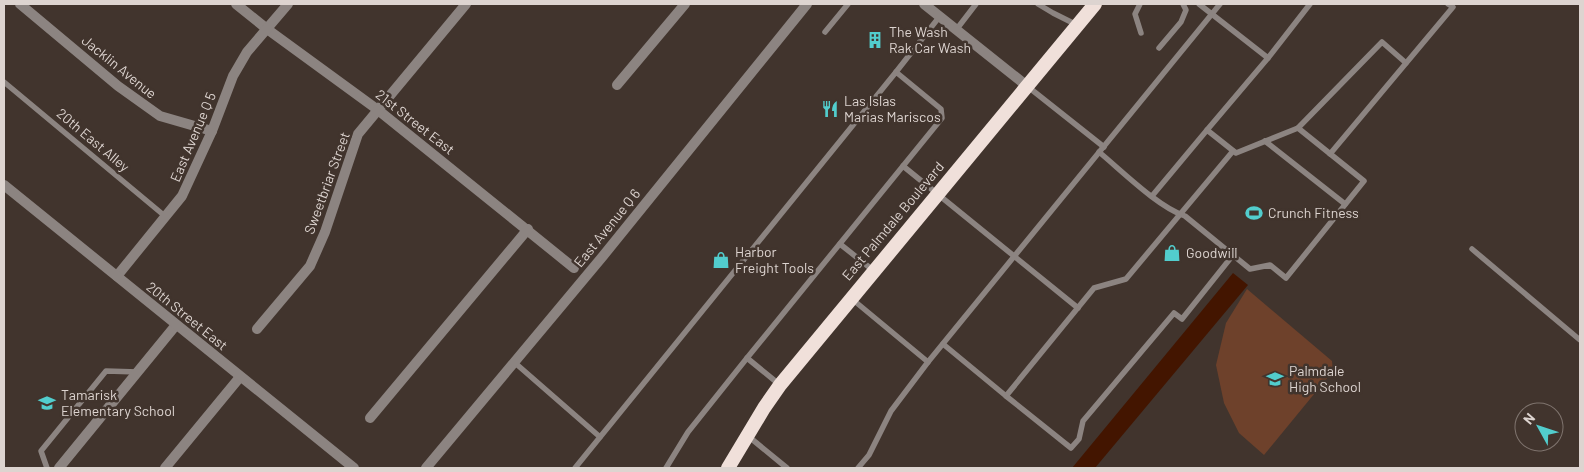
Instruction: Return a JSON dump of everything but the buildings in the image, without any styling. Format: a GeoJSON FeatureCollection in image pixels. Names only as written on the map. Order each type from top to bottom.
{"type":"FeatureCollection","features":[{"type":"Feature","properties":{"kind":"highway","name":"East Palmdale Boulevard"},"geometry":{"type":"LineString","coordinates":[[728,468],[780,385],[1095,4]]}},
{"type":"Feature","properties":{"kind":"street","name":"Jacklin Avenue"},"geometry":{"type":"LineString","coordinates":[[20,4],[118,86],[160,116],[212,131]]}},
{"type":"Feature","properties":{"kind":"street","name":"21st Street East"},"geometry":{"type":"LineString","coordinates":[[236,4],[378,110],[574,268]]}},
{"type":"Feature","properties":{"kind":"street","name":"East Avenue Q 5"},"geometry":{"type":"LineString","coordinates":[[117,276],[182,196],[212,131],[233,76],[247,52],[288,4]]}},
{"type":"Feature","properties":{"kind":"street","name":"Sweetbriar Street"},"geometry":{"type":"LineString","coordinates":[[257,329],[310,266],[325,232],[358,134],[466,4]]}},
{"type":"Feature","properties":{"kind":"street"},"geometry":{"type":"LineString","coordinates":[[617,85],[685,4]]}},
{"type":"Feature","properties":{"kind":"street","name":"East Avenue Q 6"},"geometry":{"type":"LineString","coordinates":[[426,468],[597,263],[807,4]]}},
{"type":"Feature","properties":{"kind":"street"},"geometry":{"type":"LineString","coordinates":[[926,4],[1027,86]]}},
{"type":"Feature","properties":{"kind":"street","name":"20th Street East"},"geometry":{"type":"LineString","coordinates":[[4,185],[349,467]]}},
{"type":"Feature","properties":{"kind":"street"},"geometry":{"type":"LineString","coordinates":[[370,418],[528,229]]}},
{"type":"Feature","properties":{"kind":"street"},"geometry":{"type":"LineString","coordinates":[[58,468],[176,325]]}},
{"type":"Feature","properties":{"kind":"street"},"geometry":{"type":"LineString","coordinates":[[165,468],[240,377]]}},
{"type":"Feature","properties":{"kind":"lane"},"geometry":{"type":"LineString","coordinates":[[825,32],[848,4]]}},
{"type":"Feature","properties":{"kind":"lane"},"geometry":{"type":"LineString","coordinates":[[956,30],[976,4]]}},
{"type":"Feature","properties":{"kind":"lane"},"geometry":{"type":"LineString","coordinates":[[1038,4],[1077,25]]}},
{"type":"Feature","properties":{"kind":"lane"},"geometry":{"type":"LineString","coordinates":[[1140,4],[1135,14],[1141,33]]}},
{"type":"Feature","properties":{"kind":"lane"},"geometry":{"type":"LineString","coordinates":[[1159,48],[1181,22],[1186,10],[1183,4]]}},
{"type":"Feature","properties":{"kind":"lane"},"geometry":{"type":"LineString","coordinates":[[1199,4],[1268,58]]}},
{"type":"Feature","properties":{"kind":"lane"},"geometry":{"type":"LineString","coordinates":[[858,468],[869,455],[891,411],[928,362],[1220,4]]}},
{"type":"Feature","properties":{"kind":"lane"},"geometry":{"type":"LineString","coordinates":[[1152,196],[1268,58],[1310,4]]}},
{"type":"Feature","properties":{"kind":"lane"},"geometry":{"type":"LineString","coordinates":[[1330,154],[1453,8],[1448,4]]}},
{"type":"Feature","properties":{"kind":"lane"},"geometry":{"type":"LineString","coordinates":[[575,468],[940,16]]}},
{"type":"Feature","properties":{"kind":"lane"},"geometry":{"type":"LineString","coordinates":[[1207,130],[1236,153],[1298,128],[1382,42],[1406,63]]}},
{"type":"Feature","properties":{"kind":"lane"},"geometry":{"type":"LineString","coordinates":[[666,468],[688,432],[942,118],[941,109],[896,72]]}},
{"type":"Feature","properties":{"kind":"lane","name":"20th East Alley"},"geometry":{"type":"LineString","coordinates":[[4,82],[166,216]]}},
{"type":"Feature","properties":{"kind":"lane"},"geometry":{"type":"LineString","coordinates":[[1027,86],[1172,212],[1185,216],[1250,269],[1270,265],[1286,278],[1364,181],[1298,128]]}},
{"type":"Feature","properties":{"kind":"lane"},"geometry":{"type":"LineString","coordinates":[[1265,141],[1346,204]]}},
{"type":"Feature","properties":{"kind":"lane"},"geometry":{"type":"LineString","coordinates":[[1006,396],[1094,288],[1126,279],[1233,151]]}},
{"type":"Feature","properties":{"kind":"lane"},"geometry":{"type":"LineString","coordinates":[[903,166],[1078,308]]}},
{"type":"Feature","properties":{"kind":"lane"},"geometry":{"type":"LineString","coordinates":[[840,244],[874,271]]}},
{"type":"Feature","properties":{"kind":"lane"},"geometry":{"type":"LineString","coordinates":[[1472,249],[1580,340]]}},
{"type":"Feature","properties":{"kind":"lane"},"geometry":{"type":"LineString","coordinates":[[943,344],[1071,448],[1079,439],[1083,421],[1174,313],[1182,319],[1233,255]]}},
{"type":"Feature","properties":{"kind":"lane"},"geometry":{"type":"LineString","coordinates":[[850,298],[928,362]]}},
{"type":"Feature","properties":{"kind":"lane"},"geometry":{"type":"LineString","coordinates":[[747,358],[780,385]]}},
{"type":"Feature","properties":{"kind":"lane"},"geometry":{"type":"LineString","coordinates":[[514,362],[600,437]]}},
{"type":"Feature","properties":{"kind":"lane"},"geometry":{"type":"LineString","coordinates":[[47,468],[41,451],[106,371],[138,372]]}},
{"type":"Feature","properties":{"kind":"lane"},"geometry":{"type":"LineString","coordinates":[[748,435],[787,468]]}},
{"type":"Feature","properties":{"kind":"shaded area"},"geometry":{"type":"Polygon","coordinates":[[[1233,273],[1248,285],[1095,468],[1072,468],[1233,273]]]}},
{"type":"Feature","properties":{"kind":"shaded area"},"geometry":{"type":"Polygon","coordinates":[[[1247,289],[1332,361],[1333,371],[1264,455],[1239,433],[1224,403],[1216,365],[1226,323],[1247,289]]]}},
{"type":"Feature","properties":{"kind":"place","name":"The Wash Rak Car Wash"},"geometry":{"type":"Point","coordinates":[875,40]}},
{"type":"Feature","properties":{"kind":"place","name":"Las Islas Marias Mariscos"},"geometry":{"type":"Point","coordinates":[830,109]}},
{"type":"Feature","properties":{"kind":"place","name":"Crunch Fitness"},"geometry":{"type":"Point","coordinates":[1254,213]}},
{"type":"Feature","properties":{"kind":"place","name":"Goodwill"},"geometry":{"type":"Point","coordinates":[1172,253]}},
{"type":"Feature","properties":{"kind":"place","name":"Harbor Freight Tools"},"geometry":{"type":"Point","coordinates":[721,260]}},
{"type":"Feature","properties":{"kind":"place","name":"Palmdale High School"},"geometry":{"type":"Point","coordinates":[1275,379]}},
{"type":"Feature","properties":{"kind":"place","name":"Tamarisk Elementary School"},"geometry":{"type":"Point","coordinates":[47,403]}}]}
